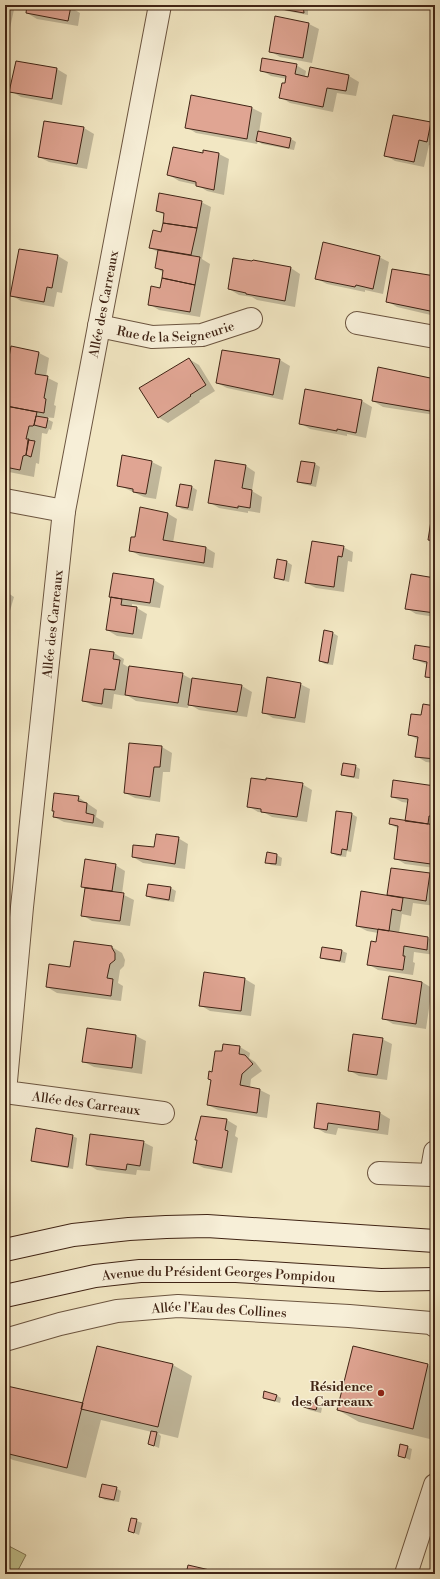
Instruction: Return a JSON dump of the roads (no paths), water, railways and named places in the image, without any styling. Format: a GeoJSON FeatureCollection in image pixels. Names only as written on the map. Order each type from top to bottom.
{"type":"FeatureCollection","features":[{"type":"Feature","properties":{"kind":"street","name":"Allée des Carreaux"},"geometry":{"type":"LineString","coordinates":[[160,5],[64,511],[14,903],[5,1092],[162,1113]]}},
{"type":"Feature","properties":{"kind":"street","name":"Rue de la Seigneurie"},"geometry":{"type":"LineString","coordinates":[[99,326],[152,337],[202,334],[250,319]]}},
{"type":"Feature","properties":{"kind":"street"},"geometry":{"type":"LineString","coordinates":[[357,323],[435,337]]}},
{"type":"Feature","properties":{"kind":"street"},"geometry":{"type":"LineString","coordinates":[[5,500],[64,511]]}},
{"type":"Feature","properties":{"kind":"street"},"geometry":{"type":"LineString","coordinates":[[380,1173],[432,1175],[435,1152]]}},
{"type":"Feature","properties":{"kind":"street"},"geometry":{"type":"LineString","coordinates":[[5,1250],[73,1235],[166,1227],[207,1226],[435,1241]]}},
{"type":"Feature","properties":{"kind":"street","name":"Avenue du Président Georges Pompidou"},"geometry":{"type":"LineString","coordinates":[[5,1296],[95,1276],[140,1271],[236,1271],[381,1280],[435,1279]]}},
{"type":"Feature","properties":{"kind":"street"},"geometry":{"type":"LineString","coordinates":[[381,1280],[435,1288]]}},
{"type":"Feature","properties":{"kind":"street","name":"Allée l'Eau des Collines"},"geometry":{"type":"LineString","coordinates":[[5,1340],[60,1324],[117,1311],[178,1306],[350,1316],[431,1323],[435,1326]]}},
{"type":"Feature","properties":{"kind":"street"},"geometry":{"type":"LineString","coordinates":[[406,1574],[435,1485]]}},
{"type":"Feature","properties":{"kind":"place","name":"Résidence des Carreaux"},"geometry":{"type":"Point","coordinates":[381,1393]}}]}
